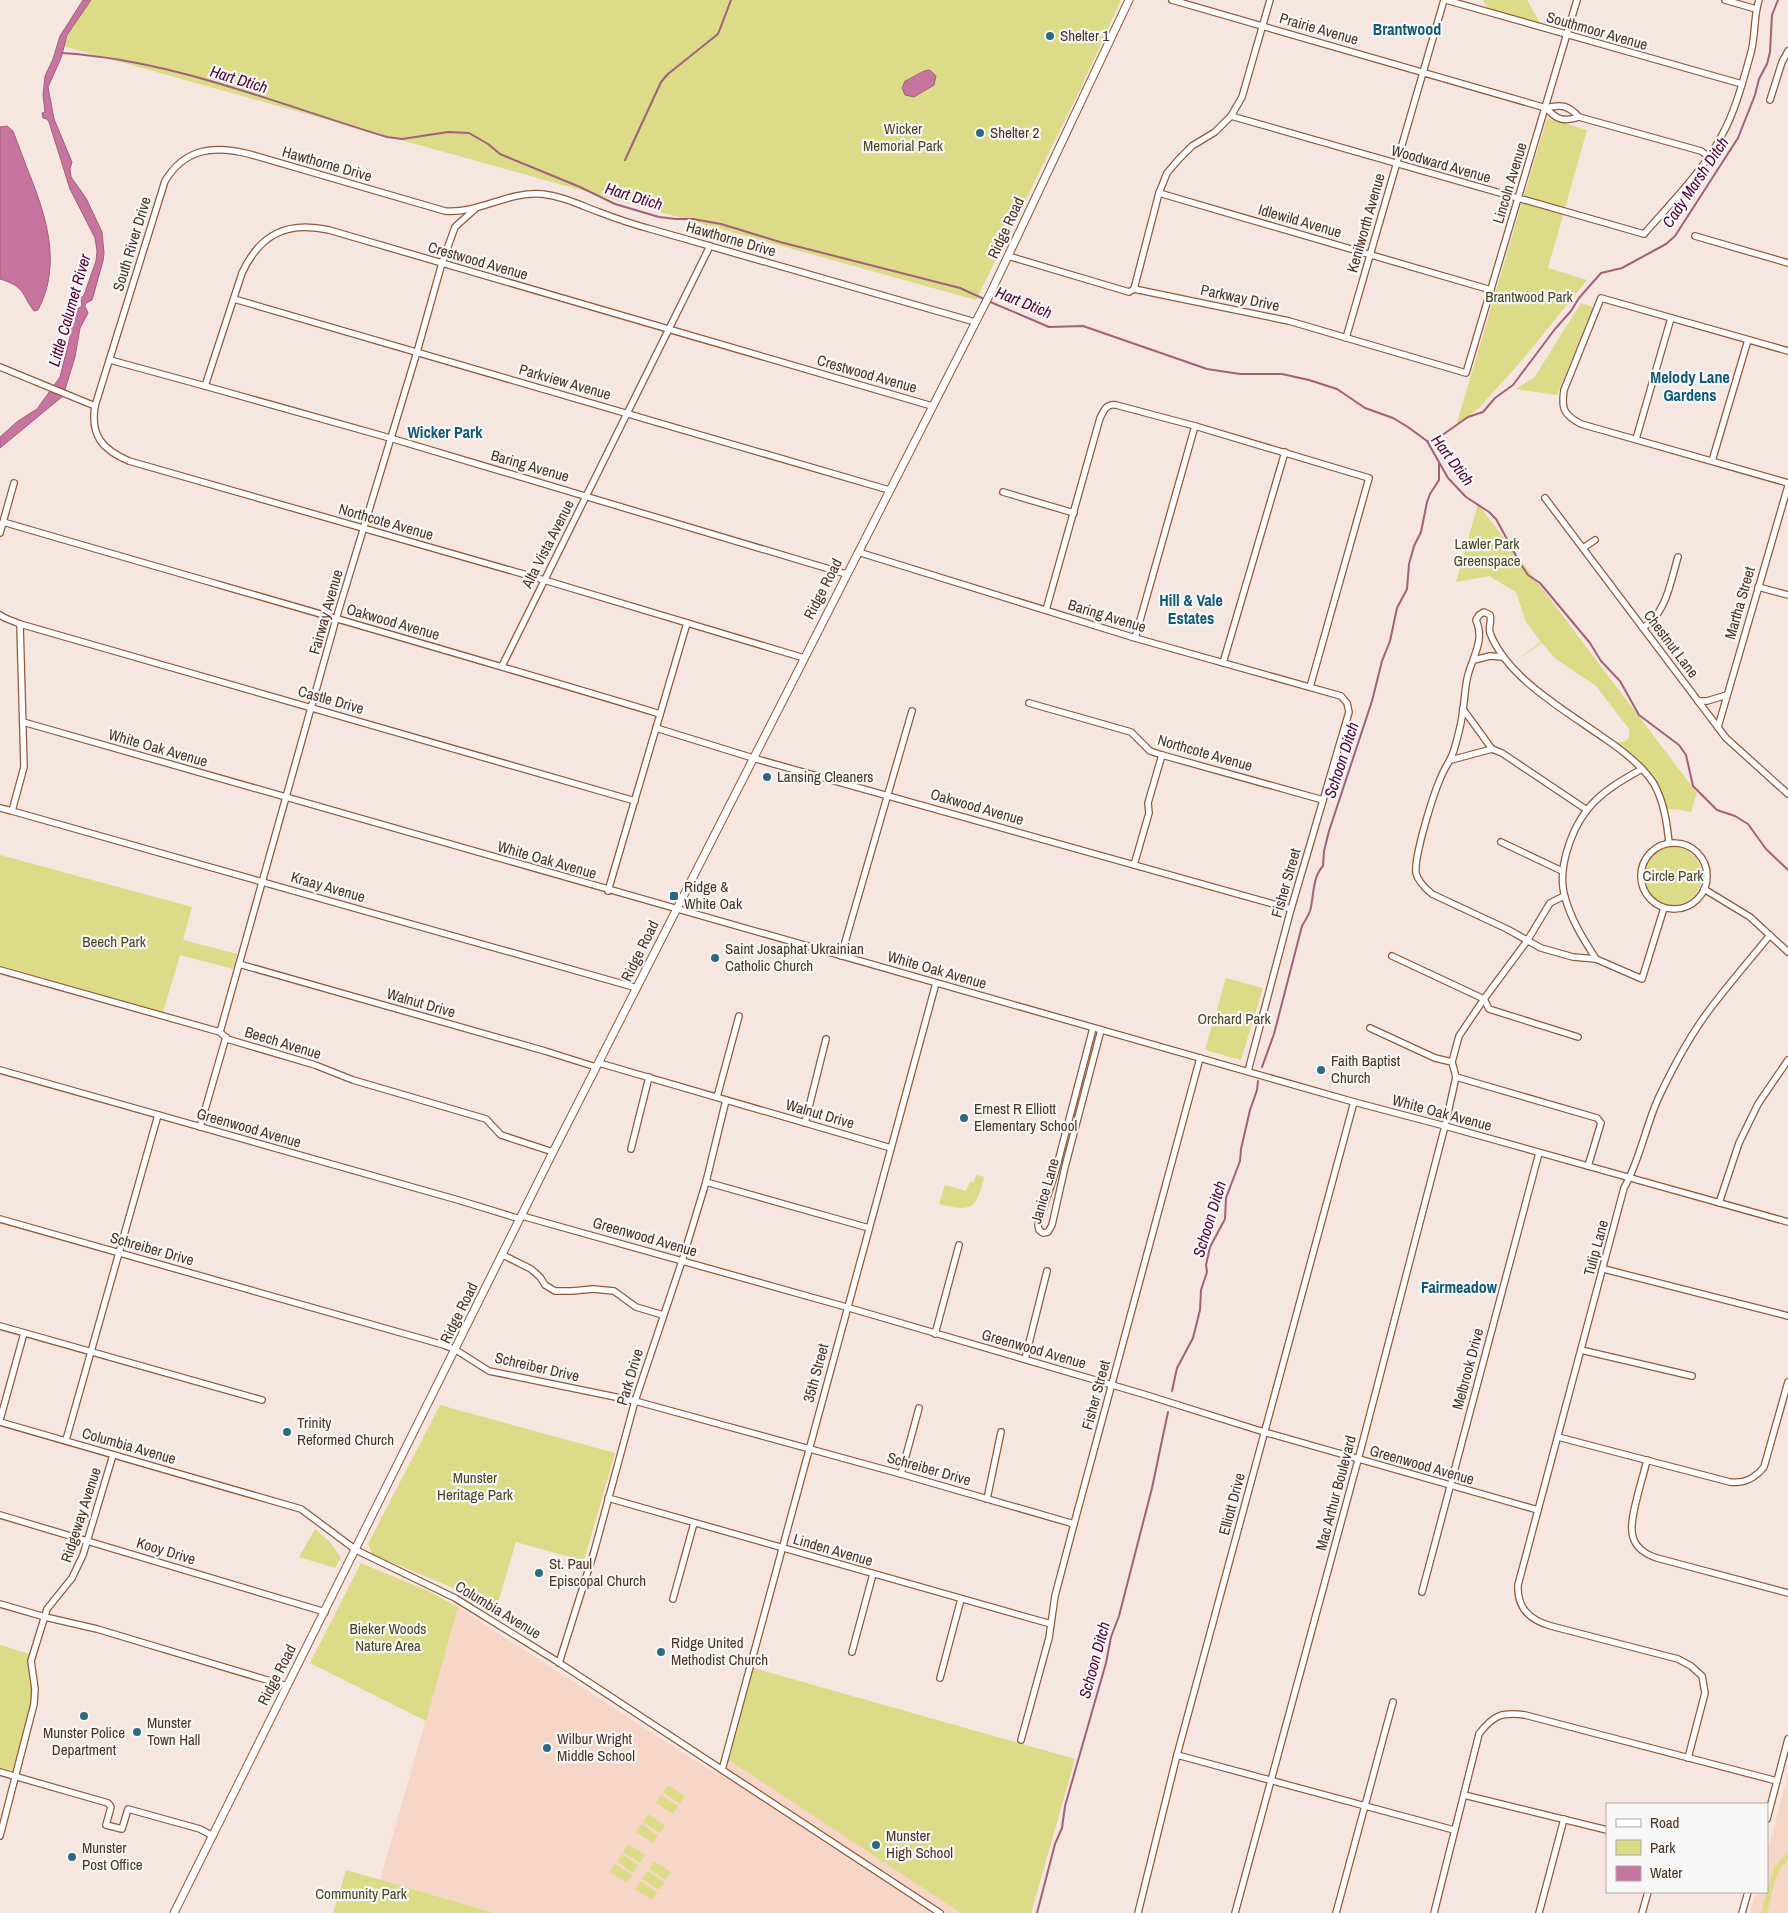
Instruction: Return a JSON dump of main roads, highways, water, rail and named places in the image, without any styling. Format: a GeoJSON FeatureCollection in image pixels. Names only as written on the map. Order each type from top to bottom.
{"type":"FeatureCollection","features":[{"type":"Feature","properties":{"kind":"main road","name":"Ridge Road"},"geometry":{"type":"LineString","coordinates":[[174,1913],[553,1152],[991,292],[1129,0]]}},
{"type":"Feature","properties":{"kind":"water"},"geometry":{"type":"Polygon","coordinates":[[[83,0],[91,0],[67,35],[61,58],[48,87],[54,119],[72,162],[70,169],[71,177],[86,198],[102,232],[103,261],[92,300],[86,303],[85,306],[88,313],[80,328],[75,357],[63,396],[0,448],[0,437],[18,421],[37,409],[60,377],[70,337],[70,327],[76,310],[82,306],[81,298],[84,295],[96,261],[95,238],[70,189],[49,122],[43,118],[42,113],[45,112],[43,95],[45,76],[53,59],[60,36],[83,0]]]}},
{"type":"Feature","properties":{"kind":"water"},"geometry":{"type":"Polygon","coordinates":[[[930,70],[936,76],[934,85],[914,97],[905,95],[902,88],[905,81],[924,71],[930,70]]]}},
{"type":"Feature","properties":{"kind":"water"},"geometry":{"type":"Polygon","coordinates":[[[7,126],[13,131],[34,185],[49,238],[49,274],[38,310],[34,311],[19,288],[0,279],[0,127],[7,126]]]}},
{"type":"Feature","properties":{"kind":"waterway"},"geometry":{"type":"LineString","coordinates":[[625,160],[661,82],[668,74],[718,34],[731,0]]}},
{"type":"Feature","properties":{"kind":"waterway","name":"Cady Marsh Ditch"},"geometry":{"type":"LineString","coordinates":[[1428,441],[1441,436],[1468,417],[1483,412],[1495,398],[1513,385],[1579,298],[1601,273],[1622,268],[1666,244],[1675,236],[1738,138],[1755,95],[1759,79],[1767,64],[1770,52],[1772,15],[1778,0]]}},
{"type":"Feature","properties":{"kind":"waterway","name":"Hart Dtich"},"geometry":{"type":"LineString","coordinates":[[62,53],[104,57],[186,74],[387,137],[402,139],[448,132],[469,133],[488,144],[500,154],[580,187],[615,204],[659,217],[693,219],[721,224],[780,242],[960,288],[984,299]]}},
{"type":"Feature","properties":{"kind":"waterway","name":"Hart Dtich"},"geometry":{"type":"LineString","coordinates":[[988,301],[1049,327],[1083,326],[1207,369],[1240,374],[1282,374],[1309,380],[1337,389],[1365,408],[1393,418],[1408,427],[1427,441],[1448,478],[1466,497],[1489,512],[1496,519],[1528,575],[1540,583],[1590,643],[1601,661],[1620,681],[1639,715],[1679,745],[1686,755],[1693,786],[1717,810],[1735,816],[1748,824],[1766,849],[1788,870]]}},
{"type":"Feature","properties":{"kind":"waterway","name":"Schoon Ditch"},"geometry":{"type":"LineString","coordinates":[[1262,1067],[1274,1034],[1302,926],[1310,911],[1315,882],[1323,866],[1324,851],[1329,831],[1372,701],[1382,661],[1390,641],[1397,608],[1407,589],[1409,564],[1414,546],[1421,532],[1427,502],[1439,480],[1439,463]]}},
{"type":"Feature","properties":{"kind":"waterway","name":"Schoon Ditch"},"geometry":{"type":"LineString","coordinates":[[1172,1391],[1177,1368],[1193,1338],[1200,1310],[1201,1290],[1207,1272],[1206,1265],[1210,1247],[1225,1219],[1226,1198],[1240,1161],[1241,1149],[1258,1081]]}},
{"type":"Feature","properties":{"kind":"waterway","name":"Schoon Ditch"},"geometry":{"type":"LineString","coordinates":[[1037,1913],[1055,1844],[1062,1828],[1065,1806],[1106,1663],[1111,1637],[1119,1616],[1152,1488],[1168,1412]]}},
{"type":"Feature","properties":{"kind":"place","name":"Shelter 1"},"geometry":{"type":"Point","coordinates":[1050,36]}},
{"type":"Feature","properties":{"kind":"place","name":"Shelter 2"},"geometry":{"type":"Point","coordinates":[980,133]}},
{"type":"Feature","properties":{"kind":"place","name":"Lansing Cleaners"},"geometry":{"type":"Point","coordinates":[767,777]}},
{"type":"Feature","properties":{"kind":"place","name":"Ridge & White Oak"},"geometry":{"type":"Point","coordinates":[674,896]}},
{"type":"Feature","properties":{"kind":"place","name":"Saint Josaphat Ukrainian Catholic Church"},"geometry":{"type":"Point","coordinates":[715,958]}},
{"type":"Feature","properties":{"kind":"place","name":"Faith Baptist Church"},"geometry":{"type":"Point","coordinates":[1321,1070]}},
{"type":"Feature","properties":{"kind":"place","name":"Ernest R Elliott Elementary School"},"geometry":{"type":"Point","coordinates":[964,1118]}},
{"type":"Feature","properties":{"kind":"place","name":"Trinity Reformed Church"},"geometry":{"type":"Point","coordinates":[287,1432]}},
{"type":"Feature","properties":{"kind":"place","name":"St. Paul Episcopal Church"},"geometry":{"type":"Point","coordinates":[539,1573]}},
{"type":"Feature","properties":{"kind":"place","name":"Ridge United Methodist Church"},"geometry":{"type":"Point","coordinates":[661,1652]}},
{"type":"Feature","properties":{"kind":"place","name":"Munster Police Department"},"geometry":{"type":"Point","coordinates":[84,1716]}},
{"type":"Feature","properties":{"kind":"place","name":"Munster Town Hall"},"geometry":{"type":"Point","coordinates":[137,1732]}},
{"type":"Feature","properties":{"kind":"place","name":"Wilbur Wright Middle School"},"geometry":{"type":"Point","coordinates":[547,1748]}},
{"type":"Feature","properties":{"kind":"place","name":"Munster High School"},"geometry":{"type":"Point","coordinates":[876,1845]}},
{"type":"Feature","properties":{"kind":"place","name":"Munster Post Office"},"geometry":{"type":"Point","coordinates":[72,1857]}},
{"type":"Feature","properties":{"kind":"district","name":"Brantwood"},"geometry":{"type":"Point","coordinates":[1407,29]}},
{"type":"Feature","properties":{"kind":"district","name":"Melody Lane Gardens"},"geometry":{"type":"Point","coordinates":[1690,386]}},
{"type":"Feature","properties":{"kind":"district","name":"Wicker Park"},"geometry":{"type":"Point","coordinates":[445,432]}},
{"type":"Feature","properties":{"kind":"district","name":"Hill & Vale Estates"},"geometry":{"type":"Point","coordinates":[1191,609]}},
{"type":"Feature","properties":{"kind":"district","name":"Fairmeadow"},"geometry":{"type":"Point","coordinates":[1459,1287]}},
{"type":"Feature","properties":{"kind":"park label","name":"Wicker Memorial Park"},"geometry":{"type":"Point","coordinates":[903,138]}},
{"type":"Feature","properties":{"kind":"park label","name":"Brantwood Park"},"geometry":{"type":"Point","coordinates":[1529,297]}},
{"type":"Feature","properties":{"kind":"park label","name":"Lawler Park Greenspace"},"geometry":{"type":"Point","coordinates":[1487,552]}},
{"type":"Feature","properties":{"kind":"park label","name":"Circle Park"},"geometry":{"type":"Point","coordinates":[1673,876]}},
{"type":"Feature","properties":{"kind":"park label","name":"Beech Park"},"geometry":{"type":"Point","coordinates":[114,942]}},
{"type":"Feature","properties":{"kind":"park label","name":"Orchard Park"},"geometry":{"type":"Point","coordinates":[1234,1019]}},
{"type":"Feature","properties":{"kind":"park label","name":"Munster Heritage Park"},"geometry":{"type":"Point","coordinates":[475,1486]}},
{"type":"Feature","properties":{"kind":"park label","name":"Bieker Woods Nature Area"},"geometry":{"type":"Point","coordinates":[388,1638]}},
{"type":"Feature","properties":{"kind":"park label","name":"Community Park"},"geometry":{"type":"Point","coordinates":[361,1894]}},
{"type":"Feature","properties":{"kind":"water label","name":"Little Calumet River"},"geometry":{"type":"Point","coordinates":[69,310]}}]}
